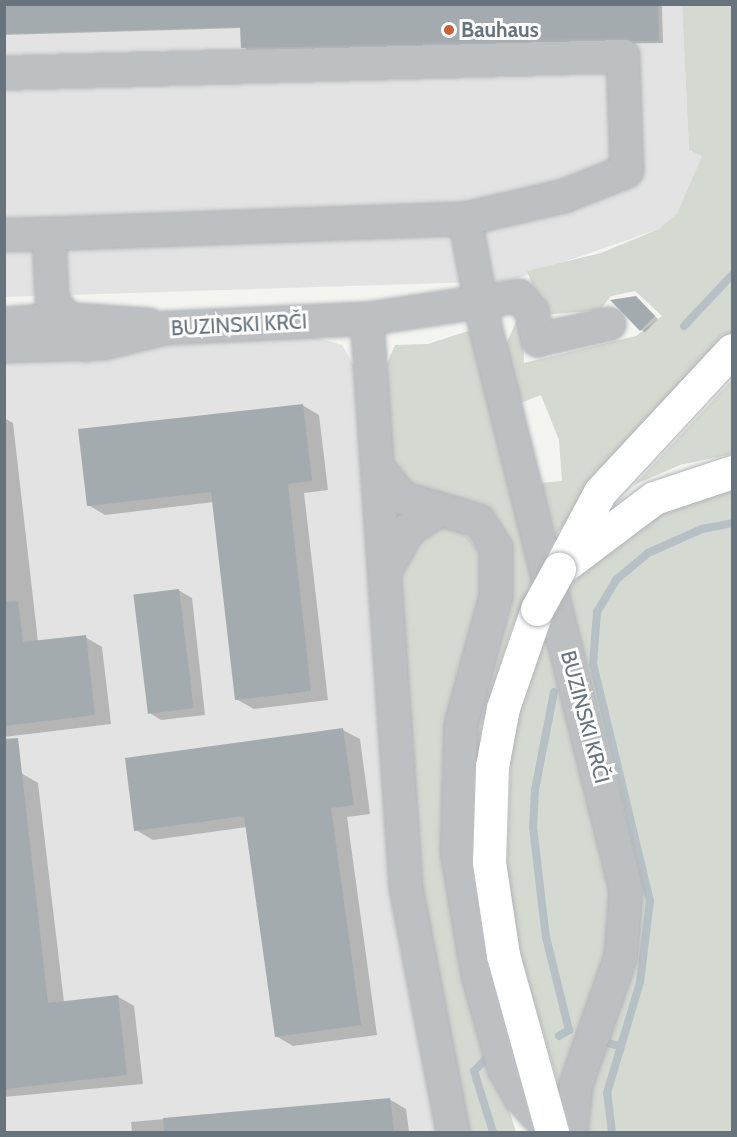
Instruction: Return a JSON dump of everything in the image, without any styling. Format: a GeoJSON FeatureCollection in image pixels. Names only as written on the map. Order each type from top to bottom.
{"type":"FeatureCollection","features":[{"type":"Feature","properties":{"kind":"highway"},"geometry":{"type":"LineString","coordinates":[[552,1132],[503,955],[489,862],[492,766],[503,708],[537,609],[600,492],[732,350]]}},
{"type":"Feature","properties":{"kind":"highway"},"geometry":{"type":"LineString","coordinates":[[559,569],[654,498],[732,472]]}},
{"type":"Feature","properties":{"kind":"street"},"geometry":{"type":"LineString","coordinates":[[4,73],[623,56],[627,171],[564,196],[465,219],[4,235]]}},
{"type":"Feature","properties":{"kind":"street"},"geometry":{"type":"LineString","coordinates":[[465,219],[480,302]]}},
{"type":"Feature","properties":{"kind":"street"},"geometry":{"type":"LineString","coordinates":[[4,345],[34,321],[50,288],[49,234]]}},
{"type":"Feature","properties":{"kind":"street","name":"BUZINSKI KRČI"},"geometry":{"type":"LineString","coordinates":[[4,345],[86,345],[165,328],[367,319],[519,296],[529,305],[538,340],[609,324]]}},
{"type":"Feature","properties":{"kind":"street","name":"BUZINSKI KRČI"},"geometry":{"type":"LineString","coordinates":[[480,302],[626,890],[621,956],[576,1085],[571,1132]]}},
{"type":"Feature","properties":{"kind":"street"},"geometry":{"type":"LineString","coordinates":[[367,319],[386,569],[406,888],[453,1132]]}},
{"type":"Feature","properties":{"kind":"street"},"geometry":{"type":"LineString","coordinates":[[34,321],[165,328]]}},
{"type":"Feature","properties":{"kind":"street"},"geometry":{"type":"LineString","coordinates":[[34,321],[86,345]]}},
{"type":"Feature","properties":{"kind":"street"},"geometry":{"type":"LineString","coordinates":[[378,468],[402,498],[479,521],[496,548],[496,596],[461,725],[458,850],[478,975],[504,1068],[520,1097],[552,1132]]}},
{"type":"Feature","properties":{"kind":"street"},"geometry":{"type":"LineString","coordinates":[[386,569],[409,529],[440,510]]}},
{"type":"Feature","properties":{"kind":"shaded area"},"geometry":{"type":"Polygon","coordinates":[[[4,5],[682,5],[689,150],[702,156],[677,213],[659,229],[509,281],[5,297],[4,5]]]}},
{"type":"Feature","properties":{"kind":"shaded area"},"geometry":{"type":"Polygon","coordinates":[[[682,5],[732,5],[732,335],[593,485],[555,537],[539,483],[562,481],[559,440],[541,395],[520,403],[504,349],[522,308],[524,363],[636,336],[662,316],[635,291],[611,296],[600,310],[544,315],[527,271],[601,253],[659,229],[677,213],[702,156],[689,150],[682,5]]]}},
{"type":"Feature","properties":{"kind":"shaded area"},"geometry":{"type":"Polygon","coordinates":[[[468,331],[476,341],[533,581],[511,630],[483,722],[472,809],[474,859],[468,842],[473,721],[509,578],[438,496],[406,482],[393,465],[386,366],[395,345],[428,344],[468,331]]]}},
{"type":"Feature","properties":{"kind":"shaded area"},"geometry":{"type":"Polygon","coordinates":[[[308,335],[342,345],[357,371],[392,888],[438,1132],[5,1132],[4,354],[308,335]]]}},
{"type":"Feature","properties":{"kind":"shaded area"},"geometry":{"type":"Polygon","coordinates":[[[732,380],[732,454],[680,465],[634,485],[732,380]]]}},
{"type":"Feature","properties":{"kind":"shaded area"},"geometry":{"type":"Polygon","coordinates":[[[732,482],[732,1132],[585,1132],[588,1080],[627,980],[565,593],[620,529],[732,482]]]}},
{"type":"Feature","properties":{"kind":"shaded area"},"geometry":{"type":"Polygon","coordinates":[[[448,526],[464,532],[482,556],[484,589],[455,700],[494,1061],[516,1132],[467,1132],[424,918],[400,570],[405,556],[430,529],[448,526]]]}},
{"type":"Feature","properties":{"kind":"shaded area"},"geometry":{"type":"Polygon","coordinates":[[[547,628],[614,881],[616,928],[560,1090],[522,961],[507,878],[511,753],[526,680],[547,628]]]}},
{"type":"Feature","properties":{"kind":"building","name":"Bauhaus"},"geometry":{"type":"Polygon","coordinates":[[[4,4],[658,4],[659,41],[241,48],[240,27],[4,34],[4,4]]]}},
{"type":"Feature","properties":{"kind":"building"},"geometry":{"type":"Polygon","coordinates":[[[636,296],[655,316],[640,331],[610,300],[636,296]]]}},
{"type":"Feature","properties":{"kind":"building"},"geometry":{"type":"Polygon","coordinates":[[[303,404],[312,481],[288,484],[311,691],[235,700],[211,492],[87,506],[78,429],[303,404]]]}},
{"type":"Feature","properties":{"kind":"building"},"geometry":{"type":"Polygon","coordinates":[[[179,589],[194,708],[148,714],[133,595],[179,589]]]}},
{"type":"Feature","properties":{"kind":"building"},"geometry":{"type":"Polygon","coordinates":[[[18,601],[23,642],[86,635],[95,715],[4,726],[4,602],[18,601]]]}},
{"type":"Feature","properties":{"kind":"building"},"geometry":{"type":"Polygon","coordinates":[[[343,728],[354,805],[331,808],[361,1025],[275,1037],[244,816],[134,831],[125,758],[343,728]]]}},
{"type":"Feature","properties":{"kind":"building"},"geometry":{"type":"Polygon","coordinates":[[[18,738],[48,1003],[118,995],[127,1075],[4,1089],[4,739],[18,738]]]}},
{"type":"Feature","properties":{"kind":"building"},"geometry":{"type":"Polygon","coordinates":[[[390,1098],[394,1132],[164,1132],[163,1118],[390,1098]]]}},
{"type":"Feature","properties":{"kind":"waterway"},"geometry":{"type":"LineString","coordinates":[[684,326],[732,275]]}},
{"type":"Feature","properties":{"kind":"waterway"},"geometry":{"type":"LineString","coordinates":[[612,1132],[607,1093],[640,982],[650,901],[593,664],[597,612],[616,580],[648,553],[702,529],[732,523]]}},
{"type":"Feature","properties":{"kind":"waterway"},"geometry":{"type":"LineString","coordinates":[[554,692],[535,790],[533,827],[546,937],[569,1030]]}},
{"type":"Feature","properties":{"kind":"waterway"},"geometry":{"type":"LineString","coordinates":[[559,1036],[569,1030]]}},
{"type":"Feature","properties":{"kind":"waterway"},"geometry":{"type":"LineString","coordinates":[[608,1043],[619,1046]]}},
{"type":"Feature","properties":{"kind":"waterway"},"geometry":{"type":"LineString","coordinates":[[487,1058],[474,1071],[493,1132]]}},
{"type":"Feature","properties":{"kind":"place","name":"Bauhaus"},"geometry":{"type":"Point","coordinates":[449,30]}}]}
